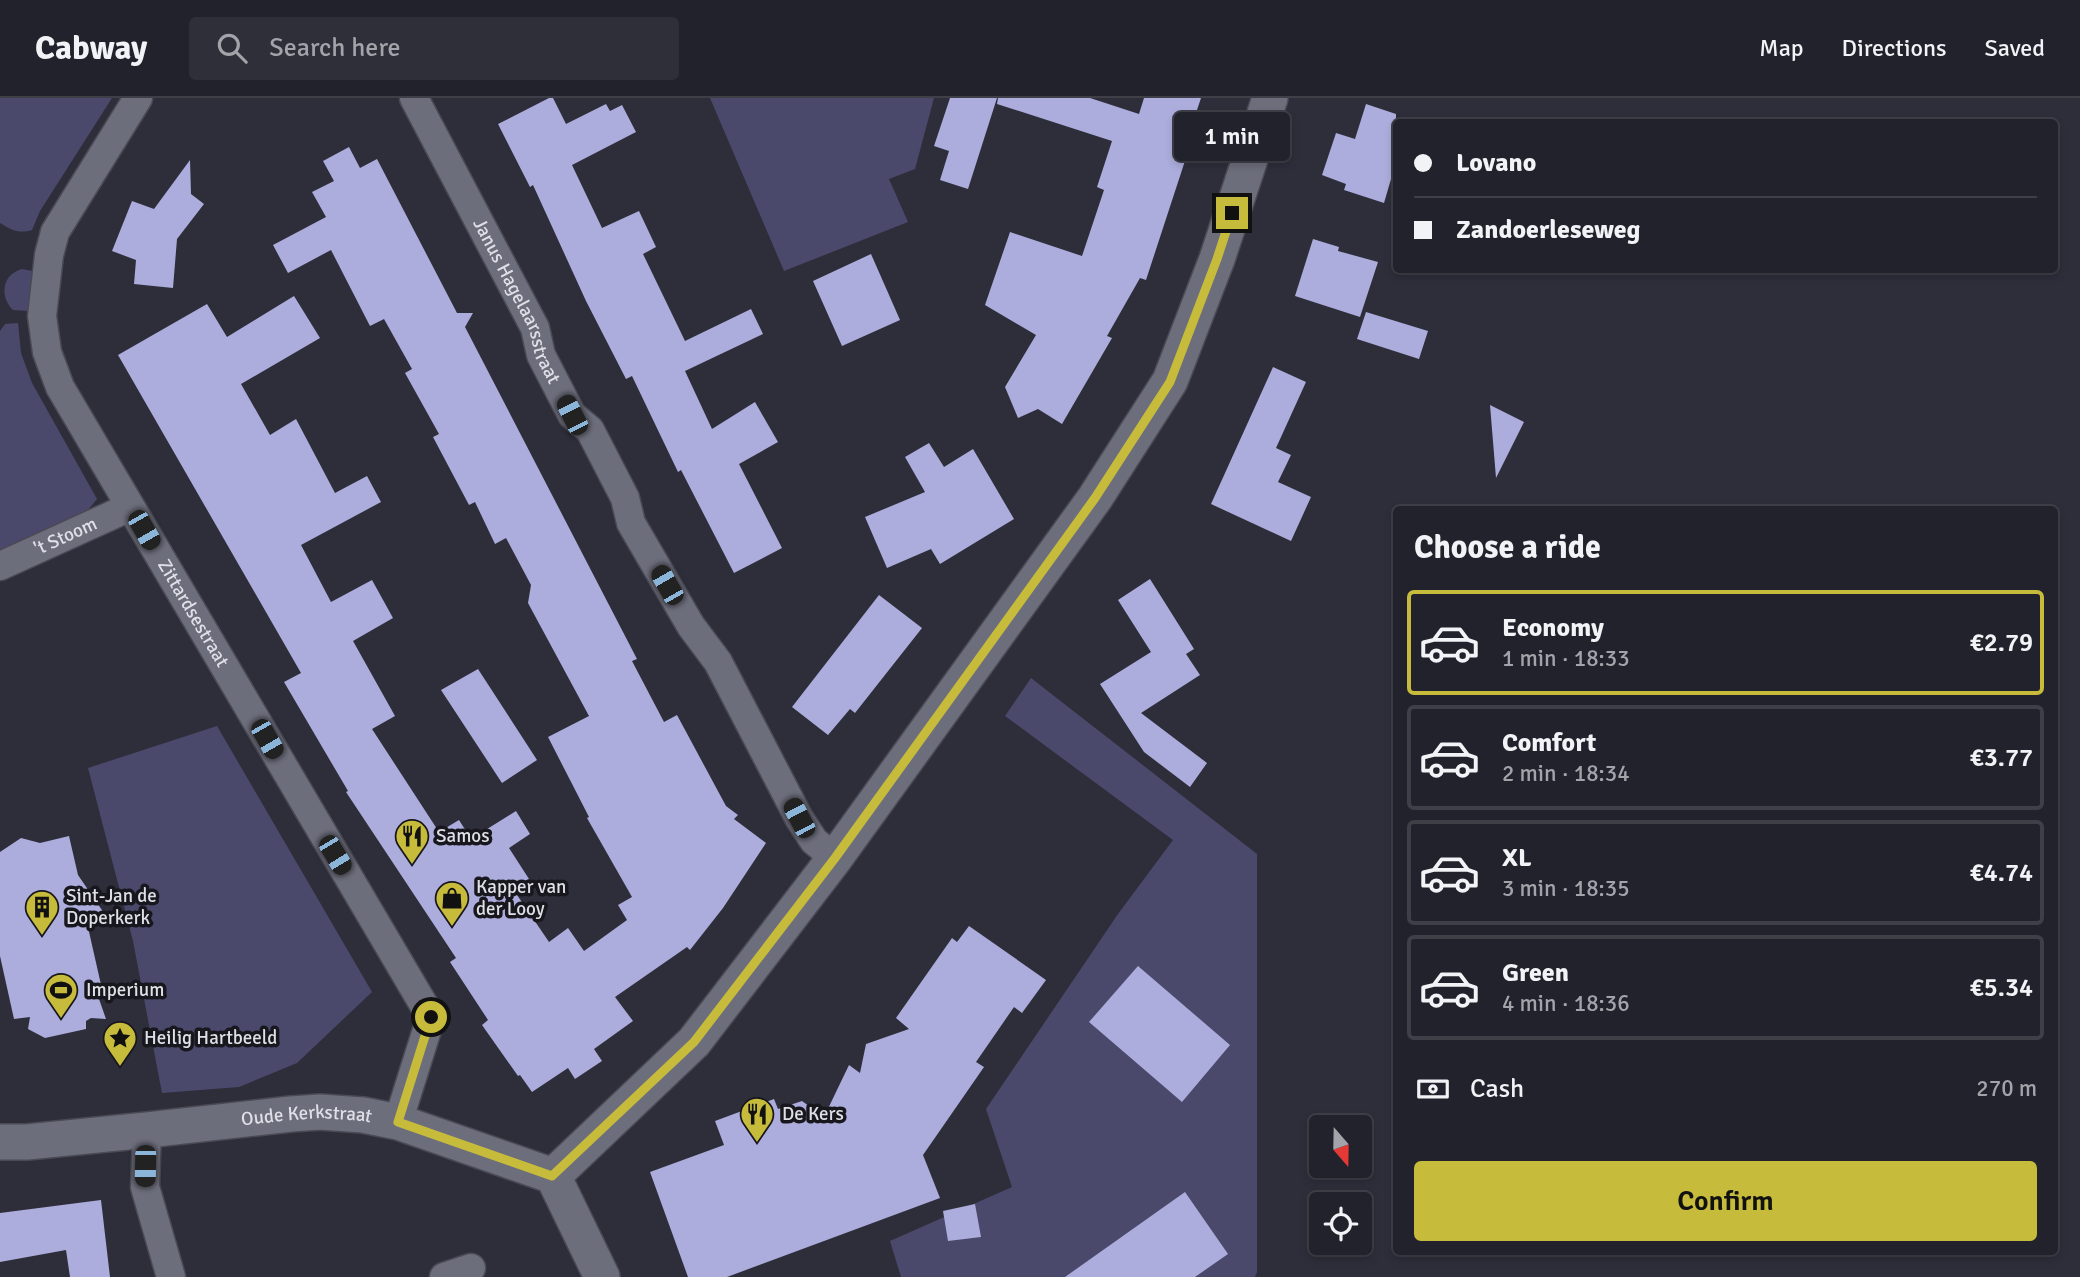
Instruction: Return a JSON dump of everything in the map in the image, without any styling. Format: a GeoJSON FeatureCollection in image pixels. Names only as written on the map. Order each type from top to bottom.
{"type":"FeatureCollection","features":[{"type":"Feature","properties":{"kind":"street","name":"Zittardsestraat"},"geometry":{"type":"LineString","coordinates":[[138,98],[55,232],[49,255],[42,316],[47,352],[60,387],[431,1017],[398,1122]]}},
{"type":"Feature","properties":{"kind":"street","name":"Janus Hagelaarsstraat"},"geometry":{"type":"LineString","coordinates":[[414,98],[536,328],[541,355],[572,415],[590,430],[625,498],[631,523],[691,626],[718,662],[799,818],[814,841],[835,858]]}},
{"type":"Feature","properties":{"kind":"street"},"geometry":{"type":"LineString","coordinates":[[602,1277],[552,1176],[694,1042],[835,858],[1095,498],[1170,382],[1217,259],[1270,98]]}},
{"type":"Feature","properties":{"kind":"street","name":"'t Stoom"},"geometry":{"type":"LineString","coordinates":[[0,566],[130,507]]}},
{"type":"Feature","properties":{"kind":"street","name":"Oude Kerkstraat"},"geometry":{"type":"LineString","coordinates":[[0,1142],[27,1142],[320,1112],[363,1115],[398,1122],[552,1176]]}},
{"type":"Feature","properties":{"kind":"street"},"geometry":{"type":"LineString","coordinates":[[148,1130],[145,1187],[171,1277]]}},
{"type":"Feature","properties":{"kind":"street"},"geometry":{"type":"LineString","coordinates":[[444,1277],[471,1268]]}},
{"type":"Feature","properties":{"kind":"shaded area"},"geometry":{"type":"Polygon","coordinates":[[[0,98],[112,98],[40,211],[32,230],[23,232],[0,223],[0,98]]]}},
{"type":"Feature","properties":{"kind":"shaded area"},"geometry":{"type":"Polygon","coordinates":[[[710,98],[934,98],[915,169],[889,179],[908,222],[784,271],[710,98]]]}},
{"type":"Feature","properties":{"kind":"shaded area"},"geometry":{"type":"Polygon","coordinates":[[[22,269],[32,271],[28,311],[13,310],[5,293],[6,281],[22,269]]]}},
{"type":"Feature","properties":{"kind":"shaded area"},"geometry":{"type":"Polygon","coordinates":[[[18,323],[21,353],[32,383],[97,499],[88,510],[0,550],[0,331],[5,324],[18,323]]]}},
{"type":"Feature","properties":{"kind":"shaded area"},"geometry":{"type":"Polygon","coordinates":[[[1031,678],[1257,854],[1255,1277],[901,1277],[890,1241],[1012,1187],[986,1109],[1118,914],[1173,840],[1005,716],[1031,678]]]}},
{"type":"Feature","properties":{"kind":"shaded area"},"geometry":{"type":"Polygon","coordinates":[[[217,726],[372,992],[297,1063],[239,1087],[162,1093],[133,941],[88,768],[217,726]]]}},
{"type":"Feature","properties":{"kind":"building"},"geometry":{"type":"Polygon","coordinates":[[[553,98],[566,124],[606,104],[610,111],[622,105],[636,132],[572,165],[602,228],[639,211],[656,247],[643,254],[685,341],[751,309],[763,334],[685,371],[712,429],[755,402],[778,442],[739,464],[782,548],[734,573],[681,470],[678,472],[632,376],[626,379],[586,301],[533,185],[530,187],[498,124],[553,98]]]}},
{"type":"Feature","properties":{"kind":"building"},"geometry":{"type":"Polygon","coordinates":[[[950,98],[997,98],[968,189],[940,180],[949,151],[934,146],[950,98]]]}},
{"type":"Feature","properties":{"kind":"building"},"geometry":{"type":"Polygon","coordinates":[[[998,98],[1090,98],[1139,114],[1144,98],[1201,98],[1196,113],[1200,115],[1146,280],[1140,278],[1107,336],[1112,338],[1062,424],[1038,409],[1018,418],[1005,387],[1036,335],[985,305],[1010,232],[1082,256],[1104,190],[1097,187],[1112,141],[997,104],[998,98]]]}},
{"type":"Feature","properties":{"kind":"building"},"geometry":{"type":"Polygon","coordinates":[[[1366,104],[1396,114],[1396,119],[1393,119],[1393,172],[1384,203],[1344,190],[1346,184],[1322,175],[1336,133],[1355,139],[1366,104]]]}},
{"type":"Feature","properties":{"kind":"building"},"geometry":{"type":"Polygon","coordinates":[[[349,147],[360,168],[377,159],[457,313],[473,313],[465,327],[637,659],[632,661],[664,722],[677,715],[726,806],[738,815],[734,819],[766,843],[723,908],[690,950],[687,947],[615,997],[633,1021],[594,1049],[602,1061],[575,1079],[568,1068],[532,1092],[482,1025],[488,1020],[450,962],[456,958],[346,792],[348,791],[284,682],[301,673],[118,355],[207,304],[227,337],[294,296],[320,338],[241,384],[270,435],[296,419],[335,493],[367,476],[381,502],[301,545],[331,602],[372,580],[393,618],[353,641],[395,716],[372,729],[439,832],[459,820],[471,839],[516,811],[530,834],[509,848],[529,879],[513,889],[549,942],[568,928],[584,951],[627,920],[618,905],[632,897],[587,818],[589,817],[548,737],[589,716],[528,603],[531,585],[506,538],[495,544],[475,502],[469,505],[433,437],[439,434],[405,373],[412,369],[384,319],[370,326],[331,250],[288,273],[273,245],[326,217],[312,192],[334,181],[323,161],[349,147]]]}},
{"type":"Feature","properties":{"kind":"building"},"geometry":{"type":"Polygon","coordinates":[[[190,160],[191,194],[204,204],[177,239],[173,288],[134,284],[136,260],[112,251],[132,201],[154,209],[190,160]]]}},
{"type":"Feature","properties":{"kind":"building"},"geometry":{"type":"Polygon","coordinates":[[[1313,239],[1339,247],[1338,251],[1378,262],[1360,317],[1295,296],[1313,239]]]}},
{"type":"Feature","properties":{"kind":"building"},"geometry":{"type":"Polygon","coordinates":[[[871,254],[900,320],[842,346],[813,281],[871,254]]]}},
{"type":"Feature","properties":{"kind":"building"},"geometry":{"type":"Polygon","coordinates":[[[1366,312],[1428,331],[1419,359],[1357,339],[1366,312]]]}},
{"type":"Feature","properties":{"kind":"building"},"geometry":{"type":"Polygon","coordinates":[[[1273,367],[1306,382],[1276,448],[1291,455],[1278,482],[1311,497],[1291,541],[1211,504],[1273,367]]]}},
{"type":"Feature","properties":{"kind":"building"},"geometry":{"type":"Polygon","coordinates":[[[1490,405],[1524,422],[1496,478],[1490,405]]]}},
{"type":"Feature","properties":{"kind":"building"},"geometry":{"type":"Polygon","coordinates":[[[929,443],[944,467],[973,449],[1014,519],[940,564],[931,549],[887,568],[865,517],[925,492],[905,457],[929,443]]]}},
{"type":"Feature","properties":{"kind":"building"},"geometry":{"type":"Polygon","coordinates":[[[1150,579],[1194,649],[1186,654],[1200,675],[1141,713],[1207,763],[1190,787],[1144,752],[1100,684],[1151,652],[1118,600],[1150,579]]]}},
{"type":"Feature","properties":{"kind":"building"},"geometry":{"type":"Polygon","coordinates":[[[879,595],[922,628],[855,713],[850,709],[828,735],[792,707],[879,595]]]}},
{"type":"Feature","properties":{"kind":"building"},"geometry":{"type":"Polygon","coordinates":[[[478,669],[537,760],[502,783],[441,690],[478,669]]]}},
{"type":"Feature","properties":{"kind":"building","name":"Sint-Jan de Doperkerk"},"geometry":{"type":"Polygon","coordinates":[[[69,836],[78,875],[106,916],[85,914],[104,998],[99,999],[106,1019],[91,1018],[86,1021],[86,1029],[45,1038],[28,1029],[30,1017],[14,1019],[0,956],[0,852],[21,838],[40,843],[69,836]]]}},
{"type":"Feature","properties":{"kind":"building"},"geometry":{"type":"Polygon","coordinates":[[[969,926],[1046,980],[1022,1013],[1014,1007],[976,1062],[984,1067],[923,1155],[940,1198],[727,1277],[688,1277],[650,1172],[724,1145],[715,1121],[774,1099],[778,1109],[802,1101],[824,1117],[849,1065],[860,1073],[866,1044],[909,1029],[896,1018],[952,938],[957,942],[969,926]]]}},
{"type":"Feature","properties":{"kind":"building"},"geometry":{"type":"Polygon","coordinates":[[[1138,966],[1230,1045],[1182,1102],[1089,1022],[1138,966]]]}},
{"type":"Feature","properties":{"kind":"building"},"geometry":{"type":"Polygon","coordinates":[[[1185,1192],[1228,1254],[1195,1277],[1065,1277],[1185,1192]]]}},
{"type":"Feature","properties":{"kind":"building"},"geometry":{"type":"Polygon","coordinates":[[[101,1200],[110,1277],[70,1277],[66,1250],[0,1262],[0,1213],[101,1200]]]}},
{"type":"Feature","properties":{"kind":"building"},"geometry":{"type":"Polygon","coordinates":[[[975,1204],[981,1237],[948,1241],[943,1211],[975,1204]]]}},
{"type":"Feature","properties":{"kind":"place","name":"Samos"},"geometry":{"type":"Point","coordinates":[412,866]}},
{"type":"Feature","properties":{"kind":"place","name":"Kapper van der Looy"},"geometry":{"type":"Point","coordinates":[452,928]}},
{"type":"Feature","properties":{"kind":"place","name":"Sint-Jan de Doperkerk"},"geometry":{"type":"Point","coordinates":[42,937]}},
{"type":"Feature","properties":{"kind":"place","name":"Imperium"},"geometry":{"type":"Point","coordinates":[61,1020]}},
{"type":"Feature","properties":{"kind":"place","name":"Heilig Hartbeeld"},"geometry":{"type":"Point","coordinates":[120,1068]}},
{"type":"Feature","properties":{"kind":"place","name":"De Kers"},"geometry":{"type":"Point","coordinates":[757,1144]}},
{"type":"Feature","properties":{"kind":"route"},"geometry":{"type":"LineString","coordinates":[[431,1017],[398,1122],[552,1176],[694,1042],[835,858],[1095,498],[1170,382],[1232,213]]}}]}
